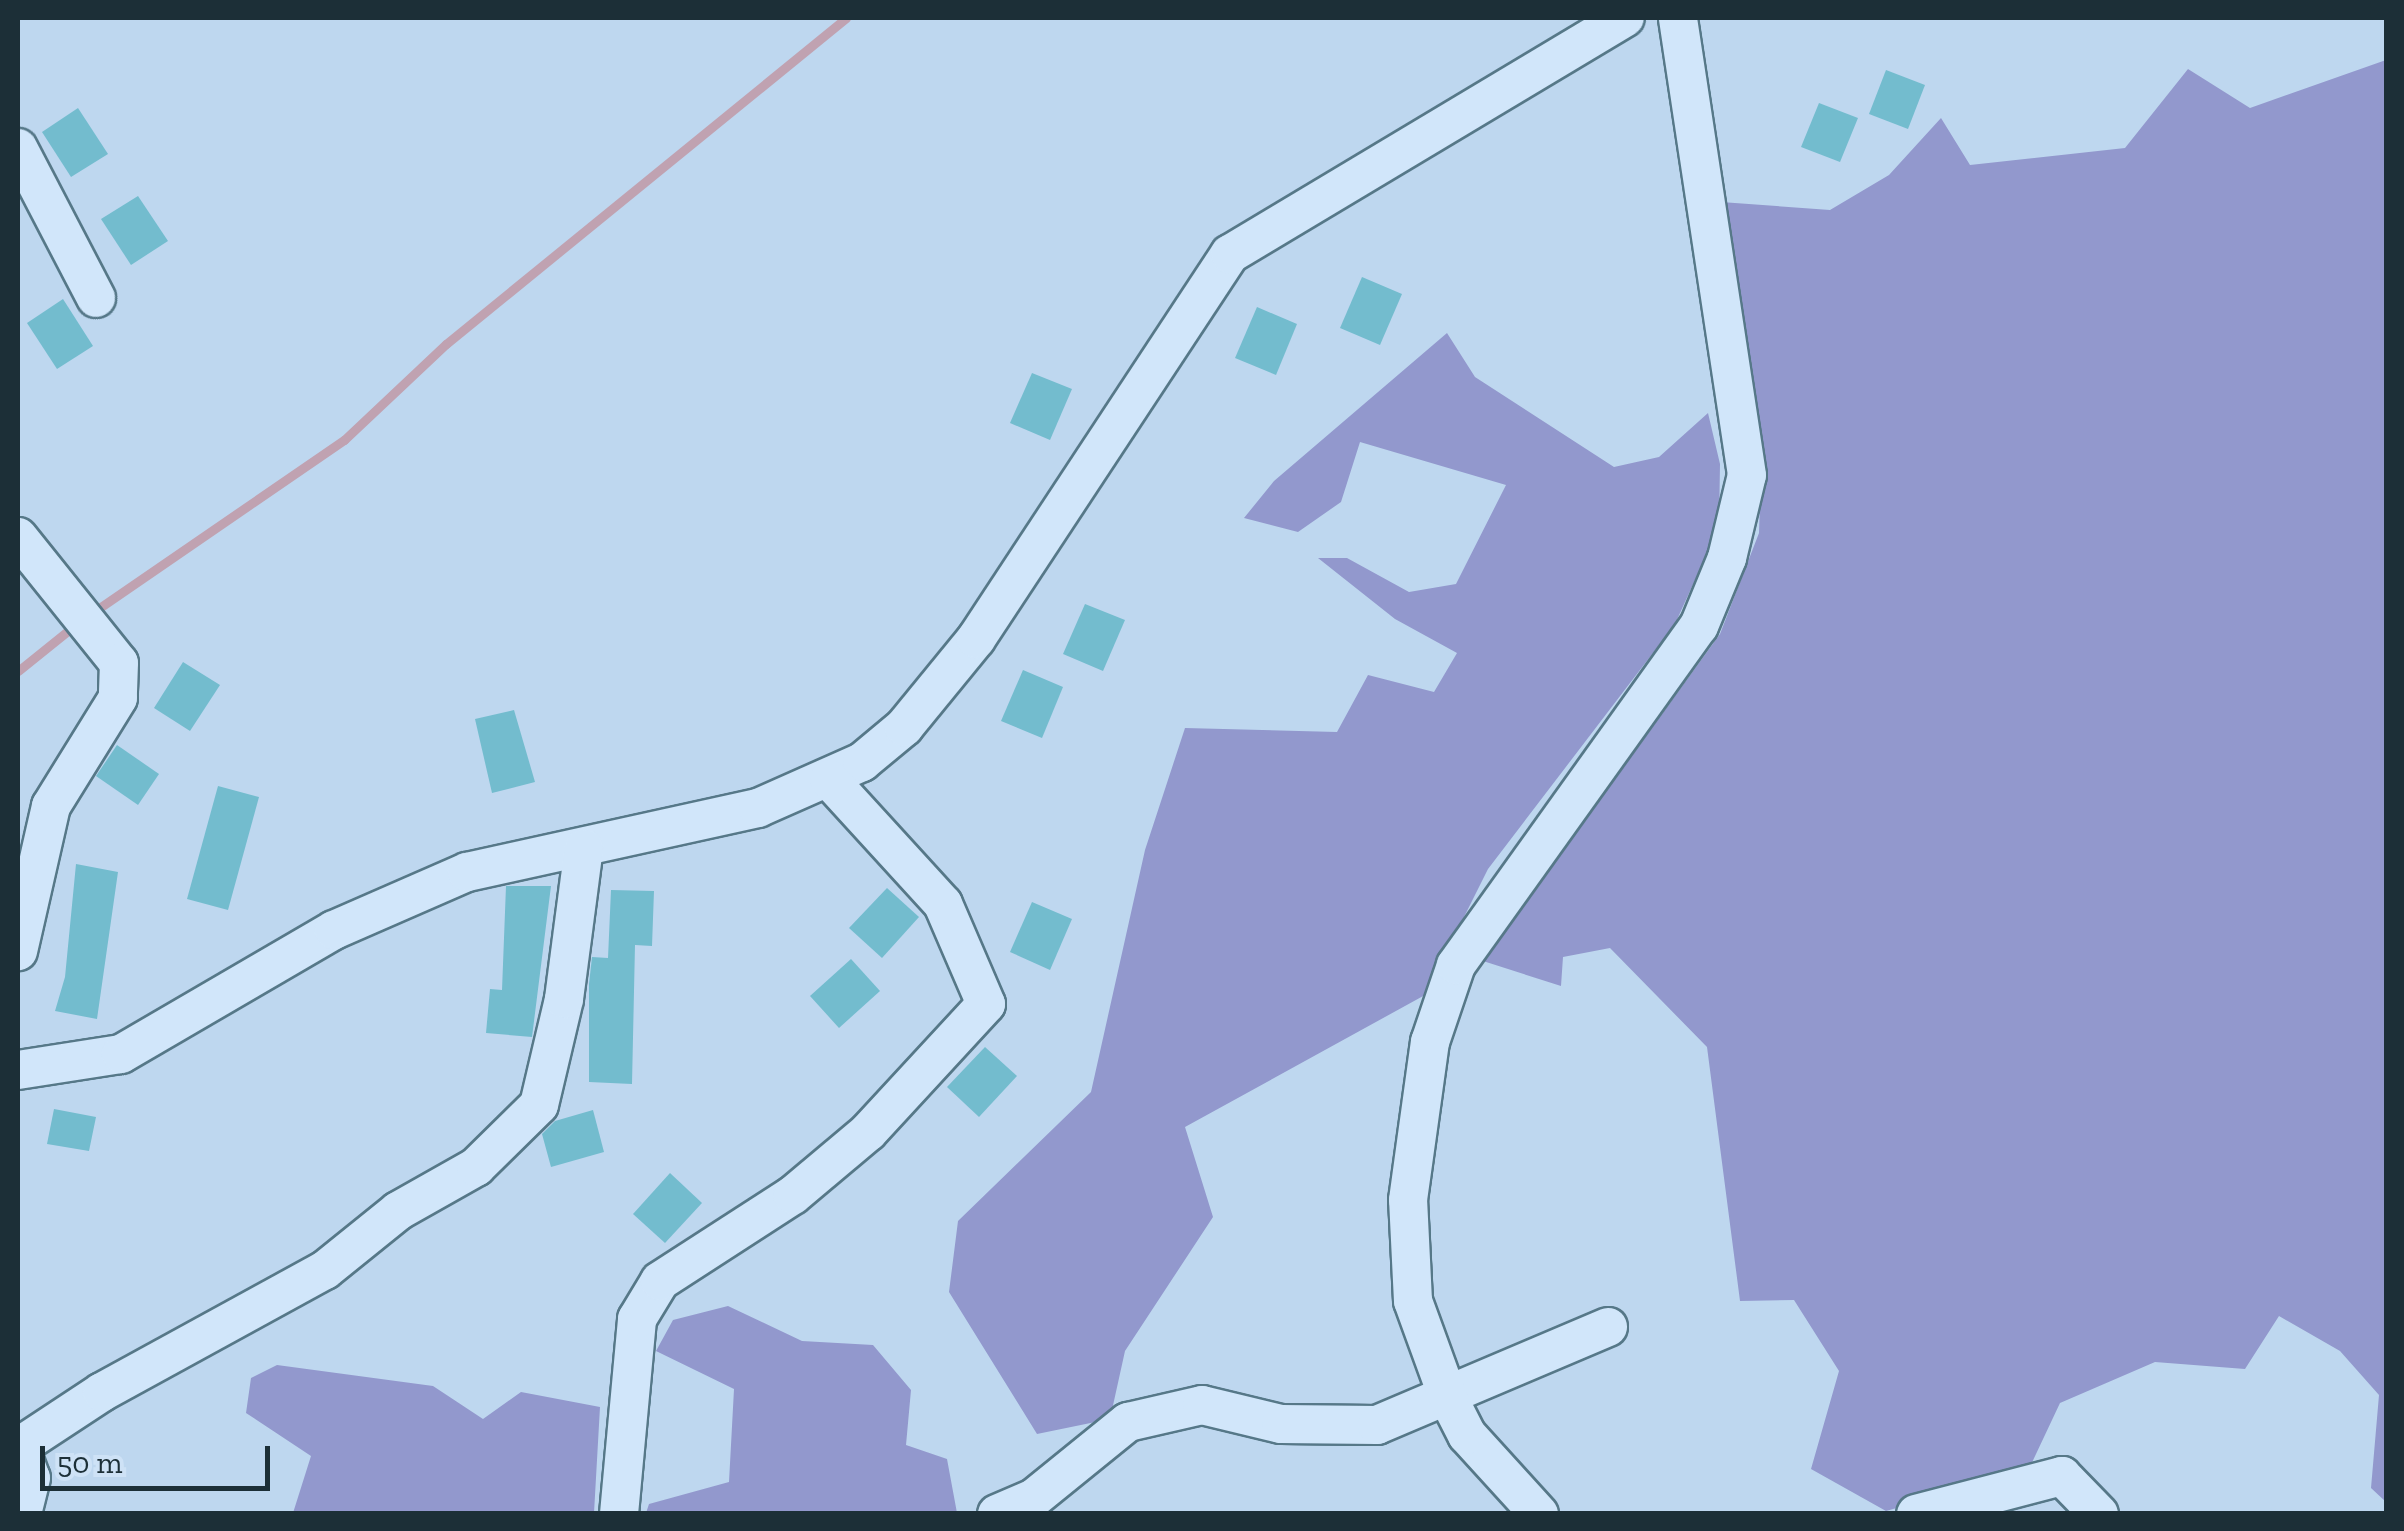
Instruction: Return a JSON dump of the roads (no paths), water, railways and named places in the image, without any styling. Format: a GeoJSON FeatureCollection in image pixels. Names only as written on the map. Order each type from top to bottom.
{"type":"FeatureCollection","features":[{"type":"Feature","properties":{"kind":"street"},"geometry":{"type":"LineString","coordinates":[[18,1070],[121,1054],[334,930],[466,872],[758,808],[829,778],[904,727],[976,639],[1230,254],[1625,18]]}},
{"type":"Feature","properties":{"kind":"street"},"geometry":{"type":"LineString","coordinates":[[1539,1514],[1466,1435],[1449,1400],[1413,1300],[1408,1200],[1430,1042],[1456,966],[1699,626],[1727,558],[1747,475],[1678,18]]}},
{"type":"Feature","properties":{"kind":"street"},"geometry":{"type":"LineString","coordinates":[[18,148],[96,298]]}},
{"type":"Feature","properties":{"kind":"street"},"geometry":{"type":"LineString","coordinates":[[18,537],[119,663],[118,698],[50,806],[18,951]]}},
{"type":"Feature","properties":{"kind":"street"},"geometry":{"type":"LineString","coordinates":[[619,1514],[637,1319],[660,1281],[794,1195],[838,1157],[986,1004],[942,904],[829,778]]}},
{"type":"Feature","properties":{"kind":"street"},"geometry":{"type":"LineString","coordinates":[[22,1514],[32,1478],[19,1444],[102,1392],[326,1270],[398,1211],[476,1167],[539,1105],[564,999],[584,848]]}},
{"type":"Feature","properties":{"kind":"street"},"geometry":{"type":"LineString","coordinates":[[997,1514],[1034,1498],[1128,1422],[1202,1405],[1281,1424],[1377,1425],[1449,1400],[1608,1327]]}},
{"type":"Feature","properties":{"kind":"street"},"geometry":{"type":"LineString","coordinates":[[1916,1514],[2062,1476],[2099,1514]]}},
{"type":"Feature","properties":{"kind":"waterway"},"geometry":{"type":"LineString","coordinates":[[92,613],[344,440],[446,344],[846,18]]}},
{"type":"Feature","properties":{"kind":"waterway"},"geometry":{"type":"LineString","coordinates":[[18,671],[75,625]]}}]}
